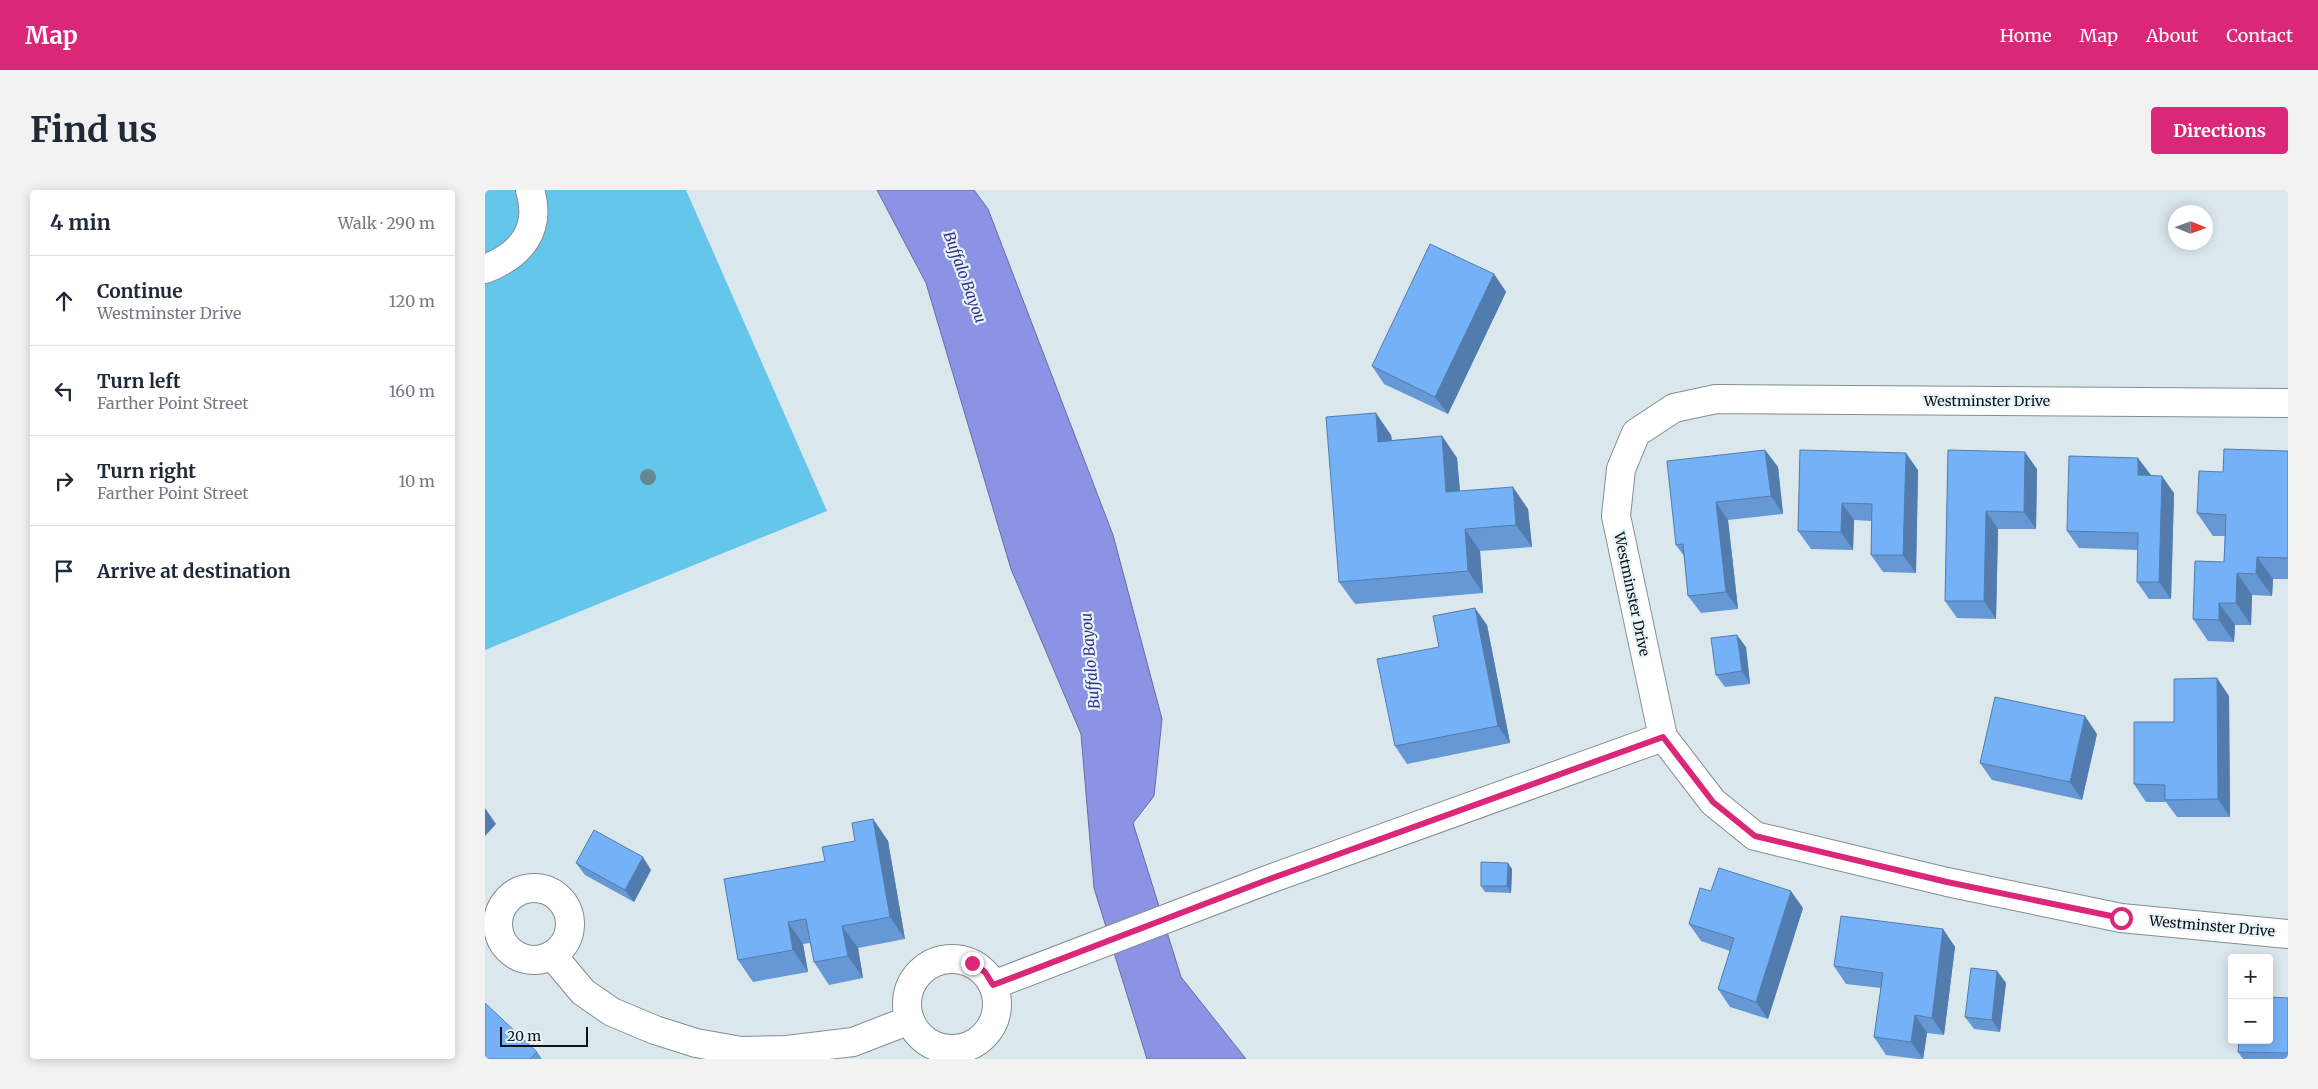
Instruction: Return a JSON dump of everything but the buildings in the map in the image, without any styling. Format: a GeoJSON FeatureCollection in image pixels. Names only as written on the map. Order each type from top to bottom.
{"type":"FeatureCollection","features":[{"type":"Feature","properties":{"kind":"street"},"geometry":{"type":"LineString","coordinates":[[485,269],[504,262],[519,250],[526,240],[533,209],[530,190]]}},
{"type":"Feature","properties":{"kind":"street","name":"Westminster Drive"},"geometry":{"type":"LineString","coordinates":[[2288,403],[1715,399],[1674,408],[1636,433],[1621,469],[1616,516],[1663,737],[1713,802],[1755,836],[1947,882],[2121,918],[2288,934]]}},
{"type":"Feature","properties":{"kind":"street"},"geometry":{"type":"LineString","coordinates":[[993,985],[1267,880],[1663,737]]}},
{"type":"Feature","properties":{"kind":"street"},"geometry":{"type":"LineString","coordinates":[[552,955],[583,992],[612,1012],[655,1030],[695,1043],[741,1050],[797,1049],[853,1042],[910,1020]]}},
{"type":"Feature","properties":{"kind":"street"},"geometry":{"type":"LineString","coordinates":[[957,958],[972,963],[985,972],[993,985],[997,999],[996,1013],[991,1027],[982,1038],[970,1045],[956,1049],[941,1048],[928,1042],[917,1032],[910,1020],[907,1005],[909,990],[916,976],[928,966],[942,960],[957,958]]}},
{"type":"Feature","properties":{"kind":"shaded area"},"geometry":{"type":"Polygon","coordinates":[[[485,190],[686,190],[827,511],[485,650],[485,190]]]}},
{"type":"Feature","properties":{"kind":"water","name":"Buffalo Bayou"},"geometry":{"type":"Polygon","coordinates":[[[877,190],[974,190],[988,209],[1113,535],[1162,719],[1154,796],[1133,823],[1181,977],[1246,1059],[1147,1059],[1094,888],[1081,734],[1011,569],[926,283],[877,190]]]}},
{"type":"Feature","properties":{"kind":"route"},"geometry":{"type":"LineString","coordinates":[[972,963],[985,972],[993,985],[1267,880],[1663,737],[1713,802],[1755,836],[1947,882],[2121,918]]}}]}
